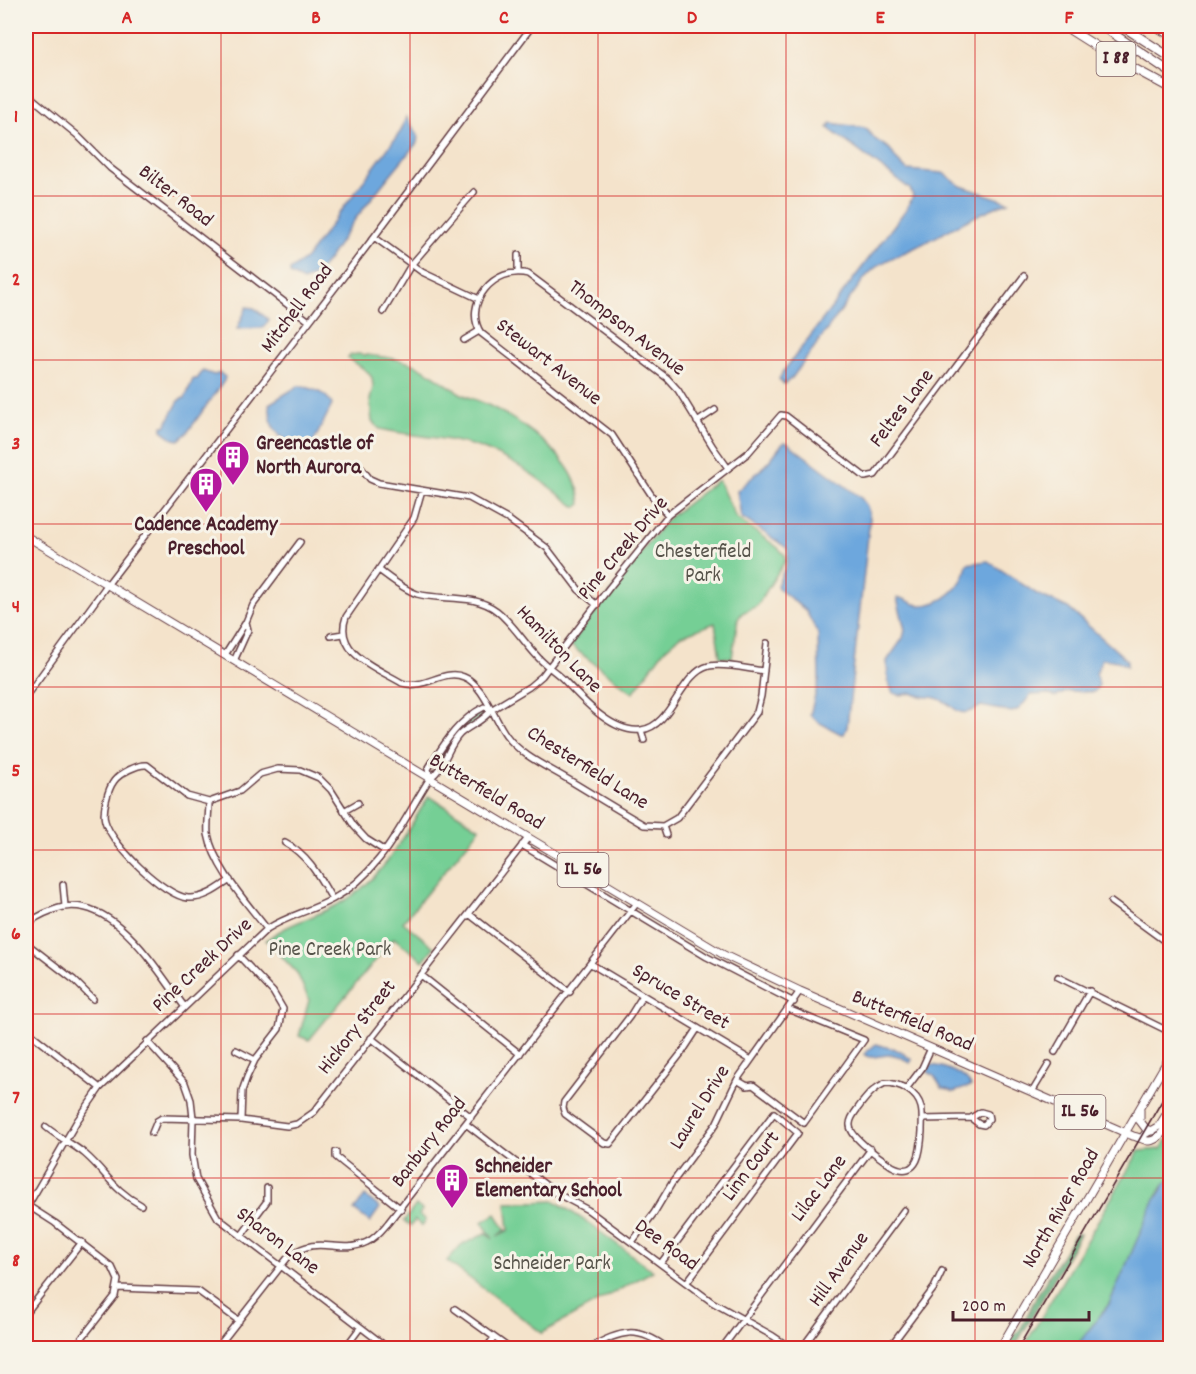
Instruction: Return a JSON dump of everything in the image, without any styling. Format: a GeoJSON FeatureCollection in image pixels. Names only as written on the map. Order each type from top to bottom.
{"type":"FeatureCollection","features":[{"type":"Feature","properties":{"kind":"highway","name":"I 88"},"geometry":{"type":"LineString","coordinates":[[1064,26],[1113,57],[1170,88]]}},
{"type":"Feature","properties":{"kind":"highway","name":"I 88"},"geometry":{"type":"LineString","coordinates":[[1102,26],[1170,72]]}},
{"type":"Feature","properties":{"kind":"highway","name":"I 88"},"geometry":{"type":"LineString","coordinates":[[1122,26],[1170,57]]}},
{"type":"Feature","properties":{"kind":"highway","name":"I 88"},"geometry":{"type":"LineString","coordinates":[[1156,26],[1170,35]]}},
{"type":"Feature","properties":{"kind":"main road","name":"Butterfield Road"},"geometry":{"type":"LineString","coordinates":[[26,536],[724,955],[801,992],[1142,1138]]}},
{"type":"Feature","properties":{"kind":"main road","name":"North River Road"},"geometry":{"type":"LineString","coordinates":[[1000,1348],[1170,1056]]}},
{"type":"Feature","properties":{"kind":"main road"},"geometry":{"type":"LineString","coordinates":[[1140,1108],[1140,1121],[1146,1129],[1152,1131]]}},
{"type":"Feature","properties":{"kind":"main road"},"geometry":{"type":"LineString","coordinates":[[1170,1108],[1159,1126],[1142,1138],[1146,1141],[1158,1136],[1170,1120]]}},
{"type":"Feature","properties":{"kind":"street","name":"Mitchell Road"},"geometry":{"type":"LineString","coordinates":[[26,696],[88,610],[374,237],[532,26]]}},
{"type":"Feature","properties":{"kind":"street","name":"Bilter Road"},"geometry":{"type":"LineString","coordinates":[[26,93],[77,135],[110,168],[309,321]]}},
{"type":"Feature","properties":{"kind":"street"},"geometry":{"type":"LineString","coordinates":[[383,312],[411,265],[474,192]]}},
{"type":"Feature","properties":{"kind":"street","name":"Stewart Avenue"},"geometry":{"type":"LineString","coordinates":[[374,237],[431,277],[479,299],[475,315],[479,331],[487,340],[612,435],[654,499],[668,515]]}},
{"type":"Feature","properties":{"kind":"street"},"geometry":{"type":"LineString","coordinates":[[479,299],[498,277],[518,272],[518,255]]}},
{"type":"Feature","properties":{"kind":"street","name":"Thompson Avenue"},"geometry":{"type":"LineString","coordinates":[[518,272],[537,280],[667,378],[678,390],[728,468]]}},
{"type":"Feature","properties":{"kind":"street","name":"Feltes Lane"},"geometry":{"type":"LineString","coordinates":[[786,416],[865,477],[875,475],[1024,276]]}},
{"type":"Feature","properties":{"kind":"street"},"geometry":{"type":"LineString","coordinates":[[464,340],[479,331]]}},
{"type":"Feature","properties":{"kind":"street"},"geometry":{"type":"LineString","coordinates":[[697,422],[715,410]]}},
{"type":"Feature","properties":{"kind":"street","name":"Pine Creek Drive"},"geometry":{"type":"LineString","coordinates":[[26,1206],[100,1088],[267,929],[287,917],[332,899],[361,880],[385,851],[430,778],[438,773],[456,740],[467,728],[486,716],[490,710],[529,687],[549,668],[668,515],[755,447],[777,417],[786,416]]}},
{"type":"Feature","properties":{"kind":"street"},"geometry":{"type":"LineString","coordinates":[[362,469],[370,479],[379,483],[475,499],[547,548],[579,590],[597,605]]}},
{"type":"Feature","properties":{"kind":"street"},"geometry":{"type":"LineString","coordinates":[[331,636],[344,634],[346,617],[414,518],[422,490]]}},
{"type":"Feature","properties":{"kind":"street"},"geometry":{"type":"LineString","coordinates":[[225,655],[246,622],[253,605],[300,542]]}},
{"type":"Feature","properties":{"kind":"street","name":"Hamilton Lane"},"geometry":{"type":"LineString","coordinates":[[379,570],[401,586],[420,594],[472,600],[492,608],[505,619],[537,657],[562,678],[591,708],[622,726],[641,730]]}},
{"type":"Feature","properties":{"kind":"street"},"geometry":{"type":"LineString","coordinates":[[234,661],[248,630],[246,622]]}},
{"type":"Feature","properties":{"kind":"street","name":"Chesterfield Lane"},"geometry":{"type":"LineString","coordinates":[[344,634],[347,645],[354,654],[402,683],[417,685],[450,674],[465,677],[474,684],[511,742],[530,757],[644,825],[663,826],[677,818],[754,717],[761,696],[767,643]]}},
{"type":"Feature","properties":{"kind":"street"},"geometry":{"type":"LineString","coordinates":[[644,740],[641,730],[657,722],[703,668],[720,666],[764,670]]}},
{"type":"Feature","properties":{"kind":"street","name":"Pine Creek Drive"},"geometry":{"type":"LineString","coordinates":[[430,778],[428,769],[451,734],[475,712],[484,707],[490,710]]}},
{"type":"Feature","properties":{"kind":"street"},"geometry":{"type":"LineString","coordinates":[[230,880],[203,896],[192,898],[178,895],[162,885],[122,852],[113,840],[105,820],[107,802],[114,780],[141,765],[149,766],[187,796],[209,802],[240,792],[261,774],[278,769],[300,770],[319,778],[331,790],[354,826],[366,838],[385,851]]}},
{"type":"Feature","properties":{"kind":"street"},"geometry":{"type":"LineString","coordinates":[[209,802],[208,834],[216,855],[230,880],[267,929]]}},
{"type":"Feature","properties":{"kind":"street"},"geometry":{"type":"LineString","coordinates":[[344,811],[358,803]]}},
{"type":"Feature","properties":{"kind":"street"},"geometry":{"type":"LineString","coordinates":[[663,826],[666,835]]}},
{"type":"Feature","properties":{"kind":"street","name":"Hickory Street"},"geometry":{"type":"LineString","coordinates":[[152,1133],[157,1121],[162,1118],[241,1120],[287,1126],[306,1119],[528,837]]}},
{"type":"Feature","properties":{"kind":"street"},"geometry":{"type":"LineString","coordinates":[[285,843],[296,849],[318,874],[332,899]]}},
{"type":"Feature","properties":{"kind":"street"},"geometry":{"type":"LineString","coordinates":[[522,845],[723,966],[794,1002]]}},
{"type":"Feature","properties":{"kind":"street"},"geometry":{"type":"LineString","coordinates":[[63,885],[65,906]]}},
{"type":"Feature","properties":{"kind":"street"},"geometry":{"type":"LineString","coordinates":[[1111,902],[1170,945]]}},
{"type":"Feature","properties":{"kind":"street","name":"Banbury Road"},"geometry":{"type":"LineString","coordinates":[[217,1348],[281,1266],[298,1250],[309,1245],[345,1247],[364,1244],[375,1237],[401,1209],[637,903]]}},
{"type":"Feature","properties":{"kind":"street"},"geometry":{"type":"LineString","coordinates":[[26,926],[32,920],[65,906],[83,908],[102,914],[121,928],[157,967],[184,1006]]}},
{"type":"Feature","properties":{"kind":"street"},"geometry":{"type":"LineString","coordinates":[[469,914],[570,992]]}},
{"type":"Feature","properties":{"kind":"street"},"geometry":{"type":"LineString","coordinates":[[26,943],[74,980],[93,999]]}},
{"type":"Feature","properties":{"kind":"street"},"geometry":{"type":"LineString","coordinates":[[238,955],[273,992],[283,1009],[279,1029],[255,1060],[242,1091],[241,1120]]}},
{"type":"Feature","properties":{"kind":"street","name":"Spruce Street"},"geometry":{"type":"LineString","coordinates":[[591,964],[751,1060]]}},
{"type":"Feature","properties":{"kind":"street"},"geometry":{"type":"LineString","coordinates":[[421,975],[520,1054]]}},
{"type":"Feature","properties":{"kind":"street"},"geometry":{"type":"LineString","coordinates":[[1058,977],[1170,1032]]}},
{"type":"Feature","properties":{"kind":"street","name":"Laurel Drive"},"geometry":{"type":"LineString","coordinates":[[632,1242],[716,1124],[737,1080],[801,992]]}},
{"type":"Feature","properties":{"kind":"street"},"geometry":{"type":"LineString","coordinates":[[1055,1052],[1090,992]]}},
{"type":"Feature","properties":{"kind":"street"},"geometry":{"type":"LineString","coordinates":[[643,995],[630,1016],[565,1099],[563,1105],[568,1116],[603,1143],[610,1144],[683,1052],[698,1028]]}},
{"type":"Feature","properties":{"kind":"street","name":"Butterfield Road"},"geometry":{"type":"LineString","coordinates":[[737,1080],[747,1086],[753,1085],[804,1123],[864,1040],[789,1010]]}},
{"type":"Feature","properties":{"kind":"street"},"geometry":{"type":"LineString","coordinates":[[26,1030],[100,1088]]}},
{"type":"Feature","properties":{"kind":"street"},"geometry":{"type":"LineString","coordinates":[[371,1038],[471,1117]]}},
{"type":"Feature","properties":{"kind":"street","name":"Sharon Lane"},"geometry":{"type":"LineString","coordinates":[[147,1041],[185,1083],[191,1100],[192,1155],[196,1179],[219,1218],[388,1348]]}},
{"type":"Feature","properties":{"kind":"street"},"geometry":{"type":"LineString","coordinates":[[871,1149],[898,1170],[909,1169],[915,1164],[920,1154],[921,1106],[906,1089],[922,1068],[931,1048]]}},
{"type":"Feature","properties":{"kind":"street"},"geometry":{"type":"LineString","coordinates":[[236,1050],[255,1060]]}},
{"type":"Feature","properties":{"kind":"street"},"geometry":{"type":"LineString","coordinates":[[1032,1092],[1049,1064]]}},
{"type":"Feature","properties":{"kind":"street","name":"Lilac Lane"},"geometry":{"type":"LineString","coordinates":[[722,1348],[871,1149],[853,1136],[849,1126],[853,1116],[876,1087],[885,1083],[897,1083],[906,1089]]}},
{"type":"Feature","properties":{"kind":"street","name":"Linn Court"},"geometry":{"type":"LineString","coordinates":[[661,1263],[774,1113],[798,1133],[687,1282]]}},
{"type":"Feature","properties":{"kind":"street"},"geometry":{"type":"LineString","coordinates":[[922,1119],[971,1118]]}},
{"type":"Feature","properties":{"kind":"street","name":"Dee Road"},"geometry":{"type":"LineString","coordinates":[[466,1124],[556,1193],[588,1210],[712,1302],[791,1348]]}},
{"type":"Feature","properties":{"kind":"street"},"geometry":{"type":"LineString","coordinates":[[46,1128],[86,1155],[117,1189],[141,1205]]}},
{"type":"Feature","properties":{"kind":"street"},"geometry":{"type":"LineString","coordinates":[[336,1152],[336,1157],[401,1209]]}},
{"type":"Feature","properties":{"kind":"street"},"geometry":{"type":"LineString","coordinates":[[241,1236],[267,1201],[267,1188]]}},
{"type":"Feature","properties":{"kind":"street"},"geometry":{"type":"LineString","coordinates":[[26,1206],[82,1242],[114,1269],[118,1280],[114,1298],[74,1348]]}},
{"type":"Feature","properties":{"kind":"street","name":"Hill Avenue"},"geometry":{"type":"LineString","coordinates":[[802,1348],[904,1210]]}},
{"type":"Feature","properties":{"kind":"street"},"geometry":{"type":"LineString","coordinates":[[26,1313],[82,1242]]}},
{"type":"Feature","properties":{"kind":"street"},"geometry":{"type":"LineString","coordinates":[[889,1348],[934,1288],[942,1271]]}},
{"type":"Feature","properties":{"kind":"street"},"geometry":{"type":"LineString","coordinates":[[118,1288],[198,1291],[239,1321]]}},
{"type":"Feature","properties":{"kind":"street"},"geometry":{"type":"LineString","coordinates":[[455,1309],[508,1348]]}},
{"type":"Feature","properties":{"kind":"street"},"geometry":{"type":"LineString","coordinates":[[345,1348],[360,1328]]}},
{"type":"Feature","properties":{"kind":"street"},"geometry":{"type":"LineString","coordinates":[[588,1348],[627,1332],[648,1336],[667,1348]]}},
{"type":"Feature","properties":{"kind":"street"},"geometry":{"type":"LineString","coordinates":[[486,1348],[494,1338]]}},
{"type":"Feature","properties":{"kind":"street"},"geometry":{"type":"LineString","coordinates":[[237,1343],[244,1348]]}},
{"type":"Feature","properties":{"kind":"street"},"geometry":{"type":"LineString","coordinates":[[26,1344],[32,1348]]}},
{"type":"Feature","properties":{"kind":"green space"},"geometry":{"type":"Polygon","coordinates":[[[358,354],[413,364],[463,395],[486,404],[516,421],[532,432],[559,457],[578,488],[581,504],[577,507],[573,505],[521,468],[486,450],[460,442],[380,429],[372,422],[370,400],[373,387],[372,378],[368,372],[348,358],[358,354]]]}},
{"type":"Feature","properties":{"kind":"green space","name":"Chesterfield Park"},"geometry":{"type":"Polygon","coordinates":[[[718,480],[736,518],[777,547],[785,555],[785,561],[757,606],[742,613],[738,619],[732,658],[720,657],[715,623],[680,636],[664,650],[633,693],[570,645],[661,527],[671,516],[718,480]]]}},
{"type":"Feature","properties":{"kind":"green space"},"geometry":{"type":"Polygon","coordinates":[[[484,710],[487,714],[457,737],[433,770],[442,752],[454,736],[468,721],[484,710]]]}},
{"type":"Feature","properties":{"kind":"green space","name":"Pine Creek Park"},"geometry":{"type":"Polygon","coordinates":[[[429,796],[480,828],[403,922],[434,947],[423,961],[394,938],[309,1040],[299,1036],[309,1000],[297,973],[266,940],[283,929],[337,905],[367,884],[390,857],[429,796]]]}},
{"type":"Feature","properties":{"kind":"green space"},"geometry":{"type":"Polygon","coordinates":[[[1169,1137],[1170,1180],[1158,1194],[1119,1285],[1101,1316],[1075,1348],[1023,1348],[1139,1151],[1161,1149],[1169,1137]]]}},
{"type":"Feature","properties":{"kind":"green space","name":"Schneider Park"},"geometry":{"type":"Polygon","coordinates":[[[555,1201],[653,1271],[542,1333],[447,1261],[461,1245],[487,1233],[493,1239],[482,1222],[496,1214],[506,1230],[497,1236],[509,1230],[506,1203],[555,1201]]]}},
{"type":"Feature","properties":{"kind":"green space"},"geometry":{"type":"Polygon","coordinates":[[[416,1205],[422,1210],[419,1215],[426,1220],[422,1226],[415,1220],[411,1226],[404,1221],[416,1205]]]}},
{"type":"Feature","properties":{"kind":"green space"},"geometry":{"type":"Polygon","coordinates":[[[1075,1234],[1080,1234],[1014,1348],[1005,1348],[1021,1328],[1037,1295],[1075,1234]]]}},
{"type":"Feature","properties":{"kind":"water"},"geometry":{"type":"Polygon","coordinates":[[[406,117],[418,136],[417,143],[353,222],[318,272],[303,281],[290,274],[290,270],[306,258],[401,131],[406,117]]]}},
{"type":"Feature","properties":{"kind":"water"},"geometry":{"type":"Polygon","coordinates":[[[831,123],[865,128],[876,140],[890,149],[907,170],[943,173],[961,186],[1009,202],[974,217],[876,267],[864,279],[792,378],[784,384],[779,379],[783,372],[907,208],[913,196],[910,189],[828,128],[831,123]]]}},
{"type":"Feature","properties":{"kind":"water"},"geometry":{"type":"Polygon","coordinates":[[[247,307],[254,308],[269,320],[263,328],[237,329],[247,307]]]}},
{"type":"Feature","properties":{"kind":"water"},"geometry":{"type":"Polygon","coordinates":[[[203,371],[214,375],[220,373],[225,377],[224,381],[187,433],[179,440],[174,439],[162,430],[162,426],[165,426],[180,399],[185,398],[193,379],[197,379],[203,371]]]}},
{"type":"Feature","properties":{"kind":"water"},"geometry":{"type":"Polygon","coordinates":[[[298,386],[318,391],[327,397],[332,405],[313,443],[298,447],[280,436],[272,425],[269,404],[298,386]]]}},
{"type":"Feature","properties":{"kind":"water"},"geometry":{"type":"Polygon","coordinates":[[[786,442],[861,498],[867,506],[870,518],[847,727],[844,734],[818,722],[810,715],[819,680],[818,634],[806,611],[778,588],[777,585],[787,563],[787,548],[741,517],[737,491],[767,464],[786,442]]]}},
{"type":"Feature","properties":{"kind":"water"},"geometry":{"type":"Polygon","coordinates":[[[988,561],[1037,594],[1068,608],[1127,660],[1127,666],[1118,661],[1102,659],[1096,674],[1099,685],[1094,692],[1068,691],[1056,697],[1048,694],[1031,695],[1019,709],[1012,712],[981,706],[961,712],[936,698],[912,693],[900,695],[893,693],[888,681],[887,661],[903,638],[905,630],[897,598],[919,605],[936,602],[957,587],[967,564],[988,561]]]}},
{"type":"Feature","properties":{"kind":"water"},"geometry":{"type":"Polygon","coordinates":[[[876,1044],[900,1051],[912,1060],[910,1063],[894,1055],[873,1057],[864,1054],[876,1044]]]}},
{"type":"Feature","properties":{"kind":"water"},"geometry":{"type":"Polygon","coordinates":[[[931,1065],[959,1074],[971,1086],[954,1092],[942,1088],[934,1076],[927,1071],[931,1065]]]}},
{"type":"Feature","properties":{"kind":"water"},"geometry":{"type":"Polygon","coordinates":[[[1170,1180],[1170,1348],[1075,1348],[1109,1304],[1154,1201],[1170,1180]]]}},
{"type":"Feature","properties":{"kind":"water"},"geometry":{"type":"Polygon","coordinates":[[[365,1196],[380,1208],[370,1222],[354,1210],[365,1196]]]}},
{"type":"Feature","properties":{"kind":"railway"},"geometry":{"type":"LineString","coordinates":[[1018,1348],[1170,1087]]}},
{"type":"Feature","properties":{"kind":"place","name":"Greencastle of North Aurora"},"geometry":{"type":"Point","coordinates":[233,486]}},
{"type":"Feature","properties":{"kind":"place","name":"Cadence Academy Preschool"},"geometry":{"type":"Point","coordinates":[206,513]}},
{"type":"Feature","properties":{"kind":"place","name":"Schneider Elementary School"},"geometry":{"type":"Point","coordinates":[452,1209]}}]}
